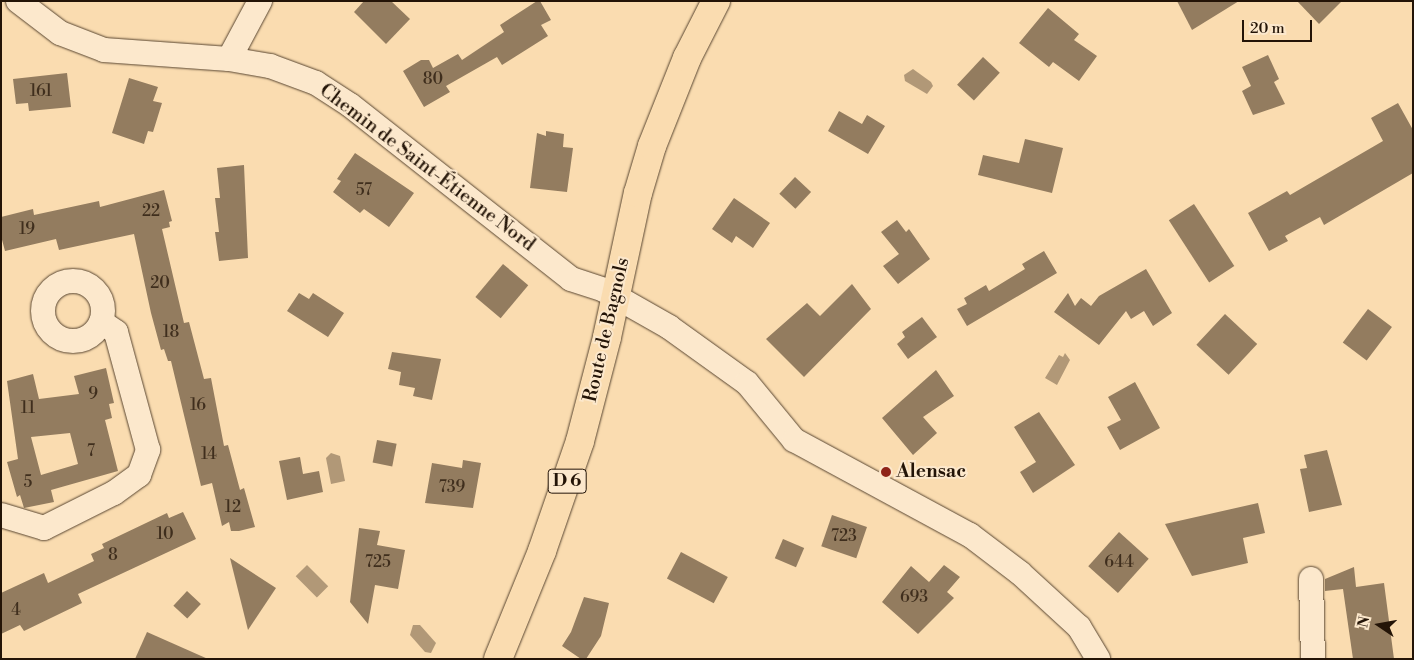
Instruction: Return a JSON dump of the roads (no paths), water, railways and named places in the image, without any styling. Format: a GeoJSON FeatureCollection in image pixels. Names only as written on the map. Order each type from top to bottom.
{"type":"FeatureCollection","features":[{"type":"Feature","properties":{"kind":"main road","name":"Route de Bagnols"},"geometry":{"type":"LineString","coordinates":[[498,659],[542,551],[580,441],[616,297],[638,193],[652,146],[687,58],[716,1]]}},
{"type":"Feature","properties":{"kind":"street","name":"Chemin de Saint-Étienne Nord"},"geometry":{"type":"LineString","coordinates":[[18,1],[60,33],[104,50],[229,59],[270,66],[316,83],[350,105],[571,279],[616,297],[669,327],[747,384],[794,440],[970,535],[1013,567],[1080,627],[1098,659]]}},
{"type":"Feature","properties":{"kind":"street"},"geometry":{"type":"LineString","coordinates":[[229,59],[260,1]]}},
{"type":"Feature","properties":{"kind":"street"},"geometry":{"type":"LineString","coordinates":[[1,515],[44,528],[114,493],[139,475],[148,450],[116,332],[102,322]]}},
{"type":"Feature","properties":{"kind":"street"},"geometry":{"type":"LineString","coordinates":[[1311,579],[1313,659]]}},
{"type":"Feature","properties":{"kind":"place","name":"Alensac"},"geometry":{"type":"Point","coordinates":[886,472]}}]}
